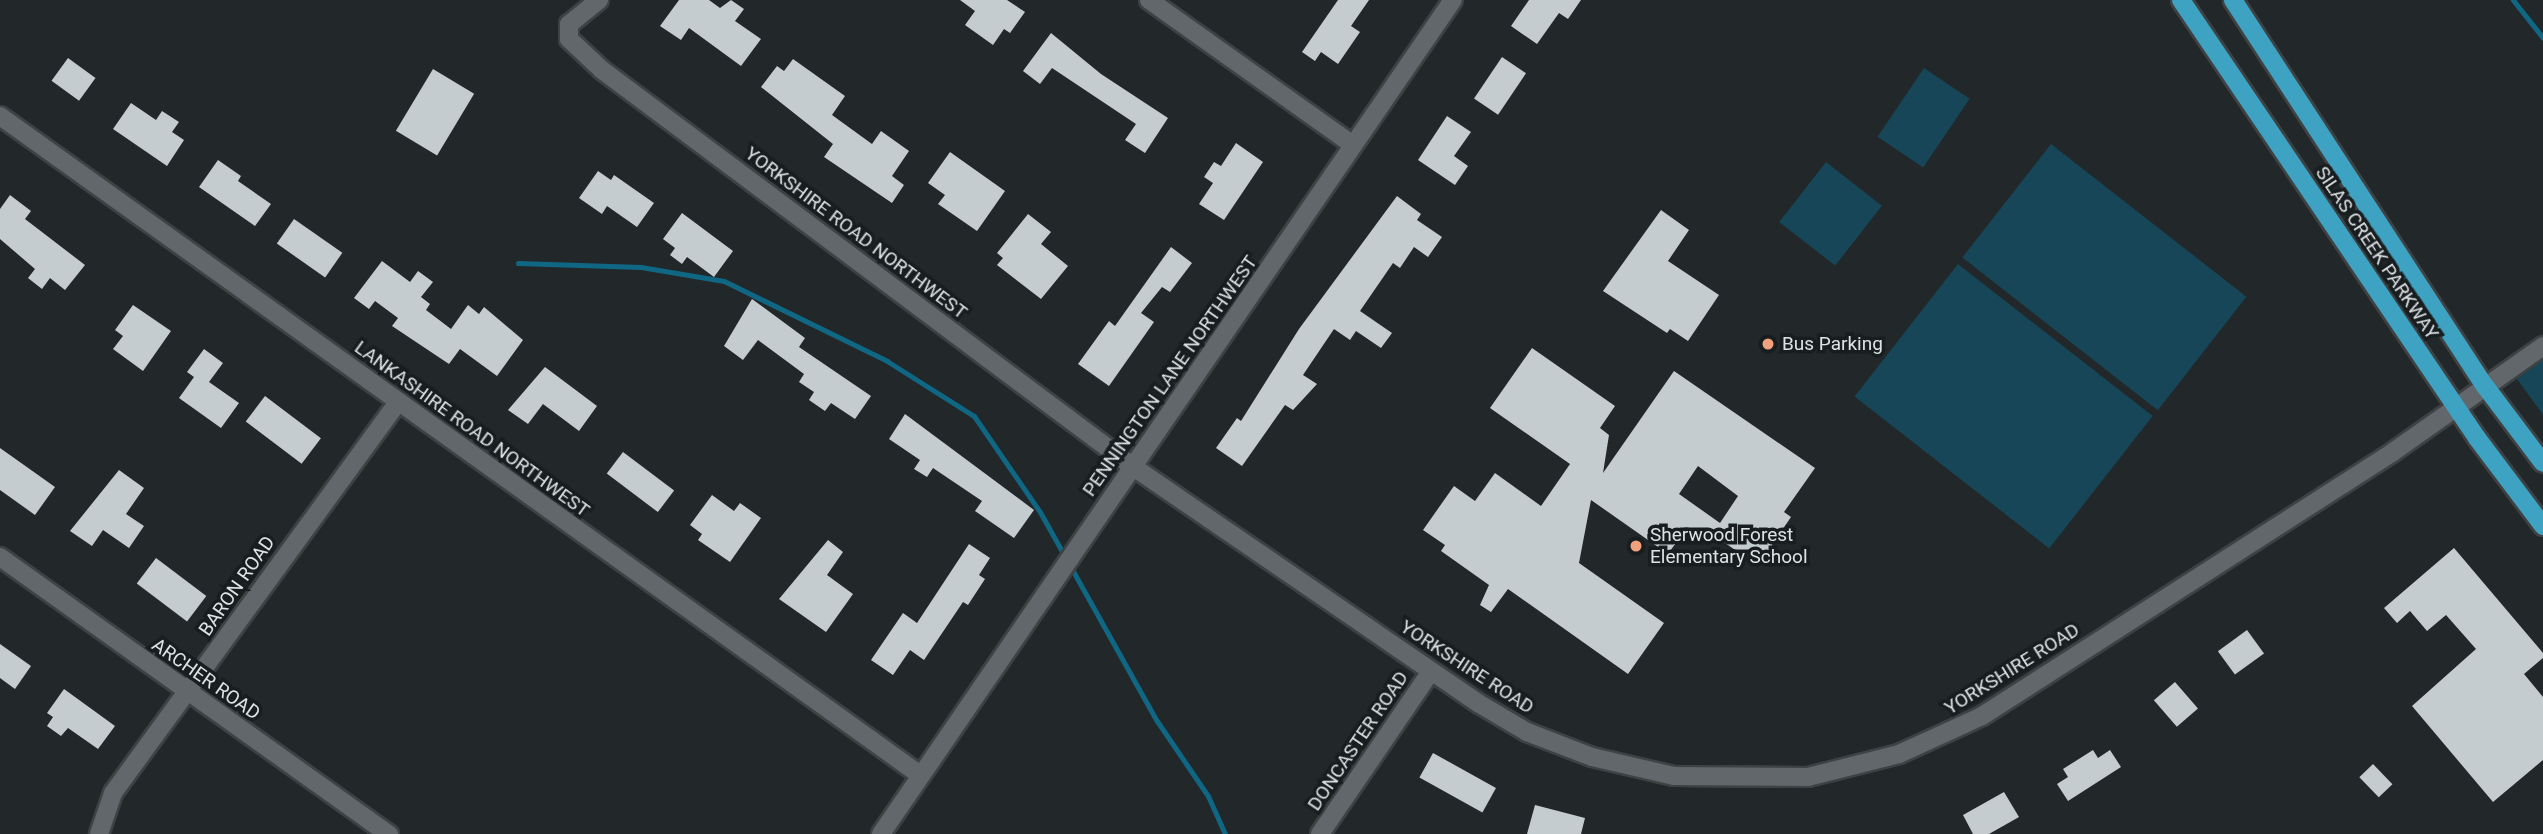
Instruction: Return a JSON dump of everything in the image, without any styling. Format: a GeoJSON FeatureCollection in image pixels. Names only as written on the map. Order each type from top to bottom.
{"type":"FeatureCollection","features":[{"type":"Feature","properties":{"kind":"main road","name":"SILAS CREEK PARKWAY"},"geometry":{"type":"LineString","coordinates":[[2181,0],[2456,407],[2543,526]]}},
{"type":"Feature","properties":{"kind":"main road","name":"SILAS CREEK PARKWAY"},"geometry":{"type":"LineString","coordinates":[[2233,0],[2486,386],[2543,463]]}},
{"type":"Feature","properties":{"kind":"street","name":"YORKSHIRE ROAD NORTHWEST"},"geometry":{"type":"LineString","coordinates":[[599,0],[569,24],[569,39],[602,69],[1132,466]]}},
{"type":"Feature","properties":{"kind":"street"},"geometry":{"type":"LineString","coordinates":[[1149,0],[1352,144]]}},
{"type":"Feature","properties":{"kind":"street","name":"PENNINGTON LANE NORTHWEST"},"geometry":{"type":"LineString","coordinates":[[881,834],[1453,0]]}},
{"type":"Feature","properties":{"kind":"street","name":"LANKASHIRE ROAD NORTHWEST"},"geometry":{"type":"LineString","coordinates":[[0,116],[397,403],[920,775]]}},
{"type":"Feature","properties":{"kind":"street","name":"YORKSHIRE ROAD"},"geometry":{"type":"LineString","coordinates":[[1132,466],[1431,671],[1528,732],[1592,757],[1656,773],[1692,777],[1796,777],[1858,767],[1982,716],[2456,407],[2543,346]]}},
{"type":"Feature","properties":{"kind":"street","name":"BARON ROAD"},"geometry":{"type":"LineString","coordinates":[[99,834],[113,793],[188,694],[397,403]]}},
{"type":"Feature","properties":{"kind":"street","name":"ARCHER ROAD"},"geometry":{"type":"LineString","coordinates":[[0,557],[188,694],[389,834]]}},
{"type":"Feature","properties":{"kind":"street","name":"DONCASTER ROAD"},"geometry":{"type":"LineString","coordinates":[[1320,834],[1431,671]]}},
{"type":"Feature","properties":{"kind":"shaded area"},"geometry":{"type":"Polygon","coordinates":[[[1924,68],[1970,99],[1923,168],[1878,137],[1924,68]]]}},
{"type":"Feature","properties":{"kind":"shaded area"},"geometry":{"type":"Polygon","coordinates":[[[2051,144],[2246,297],[2158,410],[1962,257],[2051,144]]]}},
{"type":"Feature","properties":{"kind":"shaded area"},"geometry":{"type":"Polygon","coordinates":[[[1826,162],[1882,206],[1835,266],[1779,222],[1826,162]]]}},
{"type":"Feature","properties":{"kind":"shaded area"},"geometry":{"type":"Polygon","coordinates":[[[1958,264],[2153,416],[2049,548],[1855,396],[1958,264]]]}},
{"type":"Feature","properties":{"kind":"shaded area"},"geometry":{"type":"Polygon","coordinates":[[[2543,360],[2543,415],[2517,379],[2543,360]]]}},
{"type":"Feature","properties":{"kind":"building"},"geometry":{"type":"Polygon","coordinates":[[[679,0],[709,0],[720,8],[731,0],[744,9],[735,21],[761,39],[741,66],[689,28],[681,40],[660,26],[679,0]]]}},
{"type":"Feature","properties":{"kind":"building"},"geometry":{"type":"Polygon","coordinates":[[[960,0],[1007,0],[1025,12],[1010,33],[1004,29],[993,45],[965,25],[975,11],[960,0]]]}},
{"type":"Feature","properties":{"kind":"building"},"geometry":{"type":"Polygon","coordinates":[[[1338,0],[1369,0],[1351,26],[1360,32],[1338,64],[1321,52],[1315,61],[1302,52],[1338,0]]]}},
{"type":"Feature","properties":{"kind":"building"},"geometry":{"type":"Polygon","coordinates":[[[1529,0],[1581,0],[1568,19],[1559,13],[1537,44],[1511,26],[1529,0]]]}},
{"type":"Feature","properties":{"kind":"building"},"geometry":{"type":"Polygon","coordinates":[[[1051,33],[1101,74],[1168,118],[1145,153],[1125,140],[1136,124],[1052,68],[1040,84],[1023,71],[1051,33]]]}},
{"type":"Feature","properties":{"kind":"building"},"geometry":{"type":"Polygon","coordinates":[[[1502,57],[1526,73],[1498,115],[1474,98],[1502,57]]]}},
{"type":"Feature","properties":{"kind":"building"},"geometry":{"type":"Polygon","coordinates":[[[68,58],[96,78],[79,101],[52,81],[68,58]]]}},
{"type":"Feature","properties":{"kind":"building"},"geometry":{"type":"Polygon","coordinates":[[[793,59],[845,96],[832,115],[872,144],[881,131],[909,151],[892,176],[904,185],[892,203],[824,157],[833,144],[761,87],[777,66],[784,71],[793,59]]]}},
{"type":"Feature","properties":{"kind":"building"},"geometry":{"type":"Polygon","coordinates":[[[433,69],[474,94],[437,155],[396,131],[433,69]]]}},
{"type":"Feature","properties":{"kind":"building"},"geometry":{"type":"Polygon","coordinates":[[[131,103],[156,120],[162,111],[179,122],[172,132],[184,140],[167,166],[113,129],[131,103]]]}},
{"type":"Feature","properties":{"kind":"building"},"geometry":{"type":"Polygon","coordinates":[[[1447,116],[1471,132],[1454,156],[1468,166],[1455,185],[1418,160],[1447,116]]]}},
{"type":"Feature","properties":{"kind":"building"},"geometry":{"type":"Polygon","coordinates":[[[1236,143],[1263,162],[1224,220],[1199,204],[1213,183],[1204,177],[1214,162],[1221,166],[1236,143]]]}},
{"type":"Feature","properties":{"kind":"building"},"geometry":{"type":"Polygon","coordinates":[[[950,152],[1005,191],[977,231],[938,204],[945,195],[928,183],[950,152]]]}},
{"type":"Feature","properties":{"kind":"building"},"geometry":{"type":"Polygon","coordinates":[[[218,160],[241,176],[238,181],[271,204],[255,226],[199,187],[218,160]]]}},
{"type":"Feature","properties":{"kind":"building"},"geometry":{"type":"Polygon","coordinates":[[[598,171],[611,180],[614,175],[654,203],[637,227],[607,206],[602,214],[579,198],[598,171]]]}},
{"type":"Feature","properties":{"kind":"building"},"geometry":{"type":"Polygon","coordinates":[[[10,195],[31,211],[25,219],[85,265],[65,290],[50,278],[42,289],[28,278],[35,269],[0,239],[0,209],[10,195]]]}},
{"type":"Feature","properties":{"kind":"building"},"geometry":{"type":"Polygon","coordinates":[[[1397,196],[1421,214],[1417,220],[1442,237],[1428,257],[1414,247],[1400,268],[1393,263],[1360,311],[1392,333],[1381,348],[1356,331],[1350,340],[1334,329],[1303,375],[1317,384],[1293,410],[1285,405],[1242,466],[1216,448],[1237,418],[1241,421],[1299,329],[1397,196]]]}},
{"type":"Feature","properties":{"kind":"building"},"geometry":{"type":"Polygon","coordinates":[[[1661,210],[1689,230],[1668,261],[1719,295],[1688,341],[1670,329],[1667,333],[1603,291],[1661,210]]]}},
{"type":"Feature","properties":{"kind":"building"},"geometry":{"type":"Polygon","coordinates":[[[682,213],[733,251],[714,277],[687,257],[682,264],[670,255],[675,248],[663,239],[682,213]]]}},
{"type":"Feature","properties":{"kind":"building"},"geometry":{"type":"Polygon","coordinates":[[[1028,214],[1051,232],[1041,244],[1068,266],[1041,299],[997,265],[1003,258],[997,253],[1028,214]]]}},
{"type":"Feature","properties":{"kind":"building"},"geometry":{"type":"Polygon","coordinates":[[[294,219],[342,253],[325,277],[277,244],[294,219]]]}},
{"type":"Feature","properties":{"kind":"building"},"geometry":{"type":"Polygon","coordinates":[[[1171,247],[1192,263],[1170,292],[1162,287],[1141,313],[1154,322],[1109,386],[1078,364],[1109,321],[1115,326],[1171,247]]]}},
{"type":"Feature","properties":{"kind":"building"},"geometry":{"type":"Polygon","coordinates":[[[382,261],[410,282],[418,271],[433,282],[421,297],[430,304],[426,310],[451,329],[468,305],[479,314],[484,307],[523,340],[497,376],[460,349],[449,364],[392,326],[398,318],[375,301],[369,309],[354,298],[382,261]]]}},
{"type":"Feature","properties":{"kind":"building"},"geometry":{"type":"Polygon","coordinates":[[[752,299],[805,338],[799,347],[871,396],[855,419],[831,403],[825,411],[809,400],[814,392],[799,382],[804,374],[758,340],[743,360],[724,346],[752,299]]]}},
{"type":"Feature","properties":{"kind":"building"},"geometry":{"type":"Polygon","coordinates":[[[133,305],[171,331],[143,371],[113,349],[123,336],[115,330],[133,305]]]}},
{"type":"Feature","properties":{"kind":"building"},"geometry":{"type":"Polygon","coordinates":[[[1532,348],[1615,406],[1600,428],[1609,435],[1603,473],[1674,371],[1815,468],[1784,512],[1791,517],[1758,566],[1708,531],[1700,541],[1685,530],[1668,554],[1591,500],[1579,563],[1664,623],[1628,674],[1508,589],[1491,612],[1480,605],[1489,585],[1441,551],[1445,545],[1423,530],[1454,486],[1475,501],[1495,473],[1541,506],[1570,464],[1490,408],[1532,348]],[[1698,466],[1679,494],[1720,523],[1738,496],[1698,466]]]}},
{"type":"Feature","properties":{"kind":"building"},"geometry":{"type":"Polygon","coordinates":[[[204,349],[223,363],[209,382],[239,403],[221,428],[179,398],[194,377],[187,372],[204,349]]]}},
{"type":"Feature","properties":{"kind":"building"},"geometry":{"type":"Polygon","coordinates":[[[545,367],[597,406],[579,431],[543,404],[528,424],[508,410],[545,367]]]}},
{"type":"Feature","properties":{"kind":"building"},"geometry":{"type":"Polygon","coordinates":[[[265,396],[321,438],[302,464],[246,422],[265,396]]]}},
{"type":"Feature","properties":{"kind":"building"},"geometry":{"type":"Polygon","coordinates":[[[905,414],[1034,510],[1014,538],[975,511],[982,501],[933,468],[927,477],[914,469],[920,460],[889,439],[905,414]]]}},
{"type":"Feature","properties":{"kind":"building"},"geometry":{"type":"Polygon","coordinates":[[[0,448],[55,487],[35,515],[0,490],[0,448]]]}},
{"type":"Feature","properties":{"kind":"building"},"geometry":{"type":"Polygon","coordinates":[[[623,452],[674,491],[658,512],[607,474],[623,452]]]}},
{"type":"Feature","properties":{"kind":"building"},"geometry":{"type":"Polygon","coordinates":[[[119,470],[144,488],[126,514],[144,526],[129,548],[103,530],[92,546],[70,531],[119,470]]]}},
{"type":"Feature","properties":{"kind":"building"},"geometry":{"type":"Polygon","coordinates":[[[712,495],[734,511],[740,503],[761,518],[730,562],[698,540],[702,534],[690,525],[712,495]]]}},
{"type":"Feature","properties":{"kind":"building"},"geometry":{"type":"Polygon","coordinates":[[[828,540],[843,552],[827,575],[853,594],[826,632],[779,599],[828,540]]]}},
{"type":"Feature","properties":{"kind":"building"},"geometry":{"type":"Polygon","coordinates":[[[969,544],[990,558],[979,575],[985,579],[968,605],[963,602],[924,660],[910,650],[893,675],[871,660],[903,613],[917,623],[969,544]]]}},
{"type":"Feature","properties":{"kind":"building"},"geometry":{"type":"Polygon","coordinates":[[[2454,548],[2543,653],[2543,658],[2524,674],[2543,697],[2543,760],[2493,802],[2412,706],[2476,649],[2446,615],[2427,631],[2410,611],[2397,623],[2384,608],[2454,548]]]}},
{"type":"Feature","properties":{"kind":"building"},"geometry":{"type":"Polygon","coordinates":[[[156,558],[206,596],[187,621],[137,584],[156,558]]]}},
{"type":"Feature","properties":{"kind":"building"},"geometry":{"type":"Polygon","coordinates":[[[2247,630],[2264,653],[2235,675],[2218,651],[2247,630]]]}},
{"type":"Feature","properties":{"kind":"building"},"geometry":{"type":"Polygon","coordinates":[[[0,644],[31,666],[15,689],[0,678],[0,644]]]}},
{"type":"Feature","properties":{"kind":"building"},"geometry":{"type":"Polygon","coordinates":[[[2175,682],[2198,708],[2177,727],[2154,700],[2175,682]]]}},
{"type":"Feature","properties":{"kind":"building"},"geometry":{"type":"Polygon","coordinates":[[[64,689],[115,726],[98,749],[68,728],[61,736],[47,726],[53,717],[47,713],[64,689]]]}},
{"type":"Feature","properties":{"kind":"building"},"geometry":{"type":"Polygon","coordinates":[[[2093,750],[2098,758],[2110,750],[2121,767],[2068,801],[2057,784],[2068,777],[2063,769],[2093,750]]]}},
{"type":"Feature","properties":{"kind":"building"},"geometry":{"type":"Polygon","coordinates":[[[1433,753],[1496,788],[1482,812],[1419,777],[1433,753]]]}},
{"type":"Feature","properties":{"kind":"building"},"geometry":{"type":"Polygon","coordinates":[[[2373,764],[2392,784],[2379,797],[2359,777],[2373,764]]]}},
{"type":"Feature","properties":{"kind":"building"},"geometry":{"type":"Polygon","coordinates":[[[2004,792],[2019,817],[1989,834],[1973,834],[1963,815],[2004,792]]]}},
{"type":"Feature","properties":{"kind":"building"},"geometry":{"type":"Polygon","coordinates":[[[1535,805],[1585,818],[1581,834],[1527,834],[1535,805]]]}},
{"type":"Feature","properties":{"kind":"waterway"},"geometry":{"type":"LineString","coordinates":[[2513,0],[2543,38]]}},
{"type":"Feature","properties":{"kind":"waterway"},"geometry":{"type":"LineString","coordinates":[[518,263],[641,267],[724,281],[887,361],[974,416],[1040,512],[1157,721],[1208,796],[1225,834]]}},
{"type":"Feature","properties":{"kind":"place","name":"Bus Parking"},"geometry":{"type":"Point","coordinates":[1768,344]}},
{"type":"Feature","properties":{"kind":"place","name":"Sherwood Forest Elementary School"},"geometry":{"type":"Point","coordinates":[1636,546]}}]}
